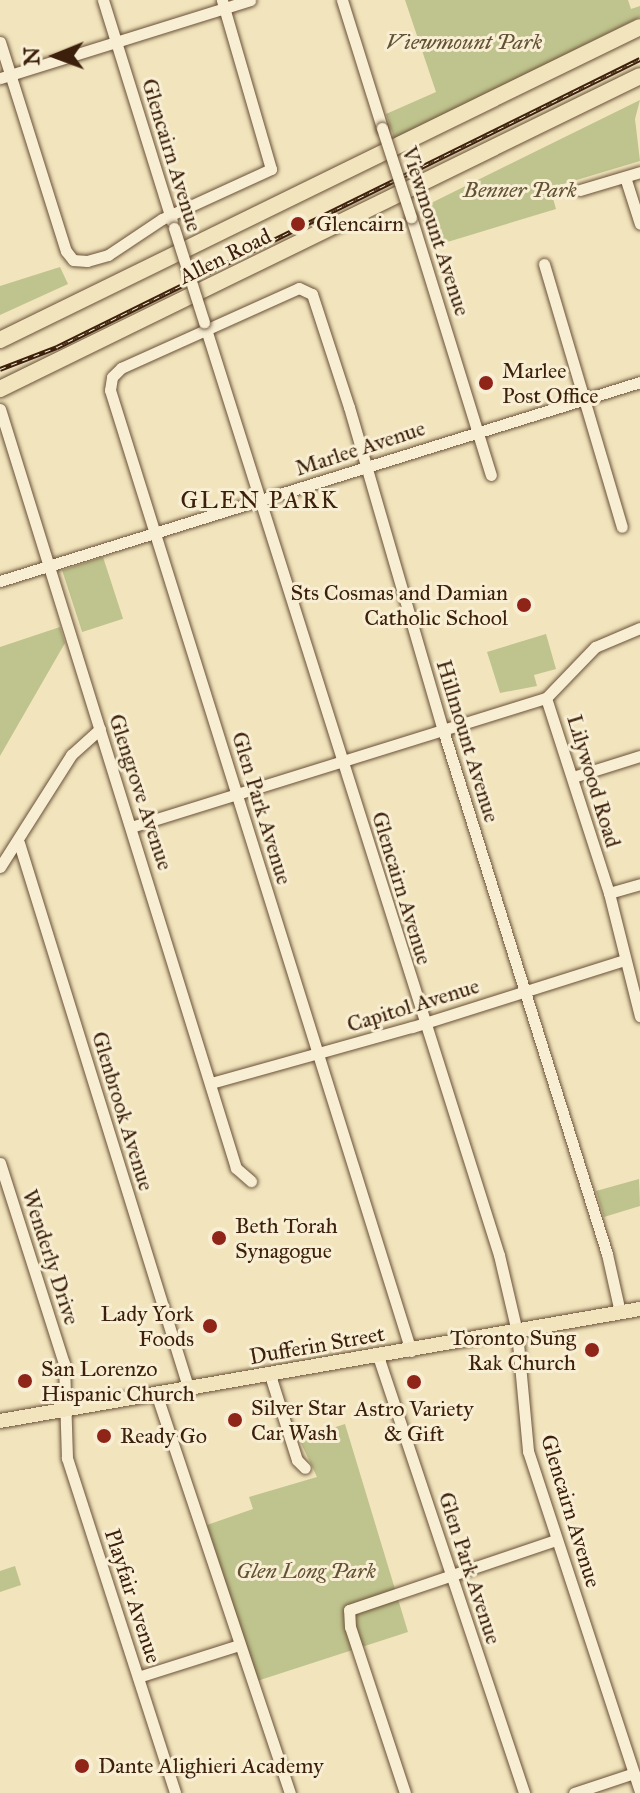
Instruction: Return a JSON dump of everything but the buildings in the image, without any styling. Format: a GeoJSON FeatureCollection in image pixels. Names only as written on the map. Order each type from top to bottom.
{"type":"FeatureCollection","features":[{"type":"Feature","properties":{"kind":"highway","name":"Allen Road"},"geometry":{"type":"LineString","coordinates":[[0,340],[640,27]]}},
{"type":"Feature","properties":{"kind":"highway","name":"Allen Road"},"geometry":{"type":"LineString","coordinates":[[0,389],[640,76]]}},
{"type":"Feature","properties":{"kind":"main road","name":"Dufferin Street"},"geometry":{"type":"LineString","coordinates":[[0,1421],[157,1396],[640,1309]]}},
{"type":"Feature","properties":{"kind":"street","name":"Glencairn Avenue"},"geometry":{"type":"LineString","coordinates":[[103,0],[499,1255],[517,1332],[528,1451],[640,1792]]}},
{"type":"Feature","properties":{"kind":"street"},"geometry":{"type":"LineString","coordinates":[[5,76],[116,43],[223,4],[250,0]]}},
{"type":"Feature","properties":{"kind":"street","name":"Viewmount Avenue"},"geometry":{"type":"LineString","coordinates":[[342,0],[491,475]]}},
{"type":"Feature","properties":{"kind":"street"},"geometry":{"type":"LineString","coordinates":[[0,42],[5,76],[66,251],[73,260],[108,255],[170,216],[271,169],[223,4]]}},
{"type":"Feature","properties":{"kind":"street"},"geometry":{"type":"LineString","coordinates":[[580,190],[640,172]]}},
{"type":"Feature","properties":{"kind":"street"},"geometry":{"type":"LineString","coordinates":[[625,177],[640,224]]}},
{"type":"Feature","properties":{"kind":"street"},"geometry":{"type":"LineString","coordinates":[[544,264],[622,527]]}},
{"type":"Feature","properties":{"kind":"street","name":"Hillmount Avenue"},"geometry":{"type":"LineString","coordinates":[[205,328],[305,288],[314,301],[367,467],[443,730],[607,1254],[620,1312]]}},
{"type":"Feature","properties":{"kind":"street","name":"Glen Park Avenue"},"geometry":{"type":"LineString","coordinates":[[205,328],[121,368],[112,377],[110,390],[411,1351]]}},
{"type":"Feature","properties":{"kind":"street","name":"Marlee Avenue"},"geometry":{"type":"LineString","coordinates":[[0,581],[640,382]]}},
{"type":"Feature","properties":{"kind":"street","name":"Glengrove Avenue"},"geometry":{"type":"LineString","coordinates":[[0,411],[236,1168],[251,1181]]}},
{"type":"Feature","properties":{"kind":"street"},"geometry":{"type":"LineString","coordinates":[[131,827],[546,698],[595,647],[640,628]]}},
{"type":"Feature","properties":{"kind":"street","name":"Lilywood Road"},"geometry":{"type":"LineString","coordinates":[[546,698],[609,893],[640,1016]]}},
{"type":"Feature","properties":{"kind":"street"},"geometry":{"type":"LineString","coordinates":[[0,867],[19,843],[71,755],[100,729]]}},
{"type":"Feature","properties":{"kind":"street"},"geometry":{"type":"LineString","coordinates":[[573,777],[640,756]]}},
{"type":"Feature","properties":{"kind":"street","name":"Glenbrook Avenue"},"geometry":{"type":"LineString","coordinates":[[19,843],[189,1390]]}},
{"type":"Feature","properties":{"kind":"street"},"geometry":{"type":"LineString","coordinates":[[609,893],[640,884]]}},
{"type":"Feature","properties":{"kind":"street","name":"Capitol Avenue"},"geometry":{"type":"LineString","coordinates":[[211,1083],[424,1024],[625,960]]}},
{"type":"Feature","properties":{"kind":"street","name":"Wenderly Drive"},"geometry":{"type":"LineString","coordinates":[[0,1163],[64,1363],[64,1410]]}},
{"type":"Feature","properties":{"kind":"street","name":"Glen Park Avenue"},"geometry":{"type":"LineString","coordinates":[[378,1356],[524,1793]]}},
{"type":"Feature","properties":{"kind":"street"},"geometry":{"type":"LineString","coordinates":[[270,1375],[297,1460],[305,1468]]}},
{"type":"Feature","properties":{"kind":"street"},"geometry":{"type":"LineString","coordinates":[[157,1396],[290,1793]]}},
{"type":"Feature","properties":{"kind":"street","name":"Playfair Avenue"},"geometry":{"type":"LineString","coordinates":[[64,1410],[67,1458],[175,1793]]}},
{"type":"Feature","properties":{"kind":"street"},"geometry":{"type":"LineString","coordinates":[[405,1793],[348,1614],[556,1540]]}},
{"type":"Feature","properties":{"kind":"street"},"geometry":{"type":"LineString","coordinates":[[138,1677],[239,1645]]}},
{"type":"Feature","properties":{"kind":"street"},"geometry":{"type":"LineString","coordinates":[[574,1793],[634,1773]]}},
{"type":"Feature","properties":{"kind":"green space","name":"Viewmount Park"},"geometry":{"type":"Polygon","coordinates":[[[405,0],[628,0],[631,9],[640,6],[640,17],[395,140],[386,114],[436,92],[405,0]]]}},
{"type":"Feature","properties":{"kind":"green space","name":"Benner Park"},"geometry":{"type":"Polygon","coordinates":[[[640,100],[635,119],[640,161],[550,188],[556,209],[431,247],[419,209],[640,100]]]}},
{"type":"Feature","properties":{"kind":"green space"},"geometry":{"type":"Polygon","coordinates":[[[60,267],[68,284],[0,315],[0,286],[60,267]]]}},
{"type":"Feature","properties":{"kind":"green space"},"geometry":{"type":"Polygon","coordinates":[[[103,557],[123,619],[82,632],[62,570],[103,557]]]}},
{"type":"Feature","properties":{"kind":"green space"},"geometry":{"type":"Polygon","coordinates":[[[60,627],[65,643],[0,756],[0,647],[60,627]]]}},
{"type":"Feature","properties":{"kind":"green space"},"geometry":{"type":"Polygon","coordinates":[[[546,634],[556,669],[534,675],[537,686],[500,693],[487,652],[546,634]]]}},
{"type":"Feature","properties":{"kind":"green space"},"geometry":{"type":"Polygon","coordinates":[[[639,1179],[640,1206],[604,1217],[596,1191],[639,1179]]]}},
{"type":"Feature","properties":{"kind":"green space","name":"Glen Long Park"},"geometry":{"type":"Polygon","coordinates":[[[345,1424],[408,1632],[257,1681],[207,1525],[253,1509],[249,1497],[317,1477],[299,1439],[345,1424]]]}},
{"type":"Feature","properties":{"kind":"green space"},"geometry":{"type":"Polygon","coordinates":[[[15,1566],[21,1585],[0,1592],[0,1571],[15,1566]]]}},
{"type":"Feature","properties":{"kind":"railway"},"geometry":{"type":"LineString","coordinates":[[0,369],[57,347],[640,59]]}},
{"type":"Feature","properties":{"kind":"place","name":"Glencairn"},"geometry":{"type":"Point","coordinates":[298,224]}},
{"type":"Feature","properties":{"kind":"place","name":"Marlee Post Office"},"geometry":{"type":"Point","coordinates":[486,383]}},
{"type":"Feature","properties":{"kind":"place","name":"Sts Cosmas and Damian Catholic School"},"geometry":{"type":"Point","coordinates":[524,605]}},
{"type":"Feature","properties":{"kind":"place","name":"Beth Torah Synagogue"},"geometry":{"type":"Point","coordinates":[219,1238]}},
{"type":"Feature","properties":{"kind":"place","name":"Lady York Foods"},"geometry":{"type":"Point","coordinates":[210,1326]}},
{"type":"Feature","properties":{"kind":"place","name":"Toronto Sung Rak Church"},"geometry":{"type":"Point","coordinates":[592,1350]}},
{"type":"Feature","properties":{"kind":"place","name":"San Lorenzo Hispanic Church"},"geometry":{"type":"Point","coordinates":[25,1381]}},
{"type":"Feature","properties":{"kind":"place","name":"Astro Variety & Gift"},"geometry":{"type":"Point","coordinates":[414,1382]}},
{"type":"Feature","properties":{"kind":"place","name":"Silver Star Car Wash"},"geometry":{"type":"Point","coordinates":[235,1420]}},
{"type":"Feature","properties":{"kind":"place","name":"Ready Go"},"geometry":{"type":"Point","coordinates":[104,1436]}},
{"type":"Feature","properties":{"kind":"place","name":"Dante Alighieri Academy"},"geometry":{"type":"Point","coordinates":[82,1766]}},
{"type":"Feature","properties":{"kind":"district","name":"GLEN PARK"},"geometry":{"type":"Point","coordinates":[260,501]}}]}
